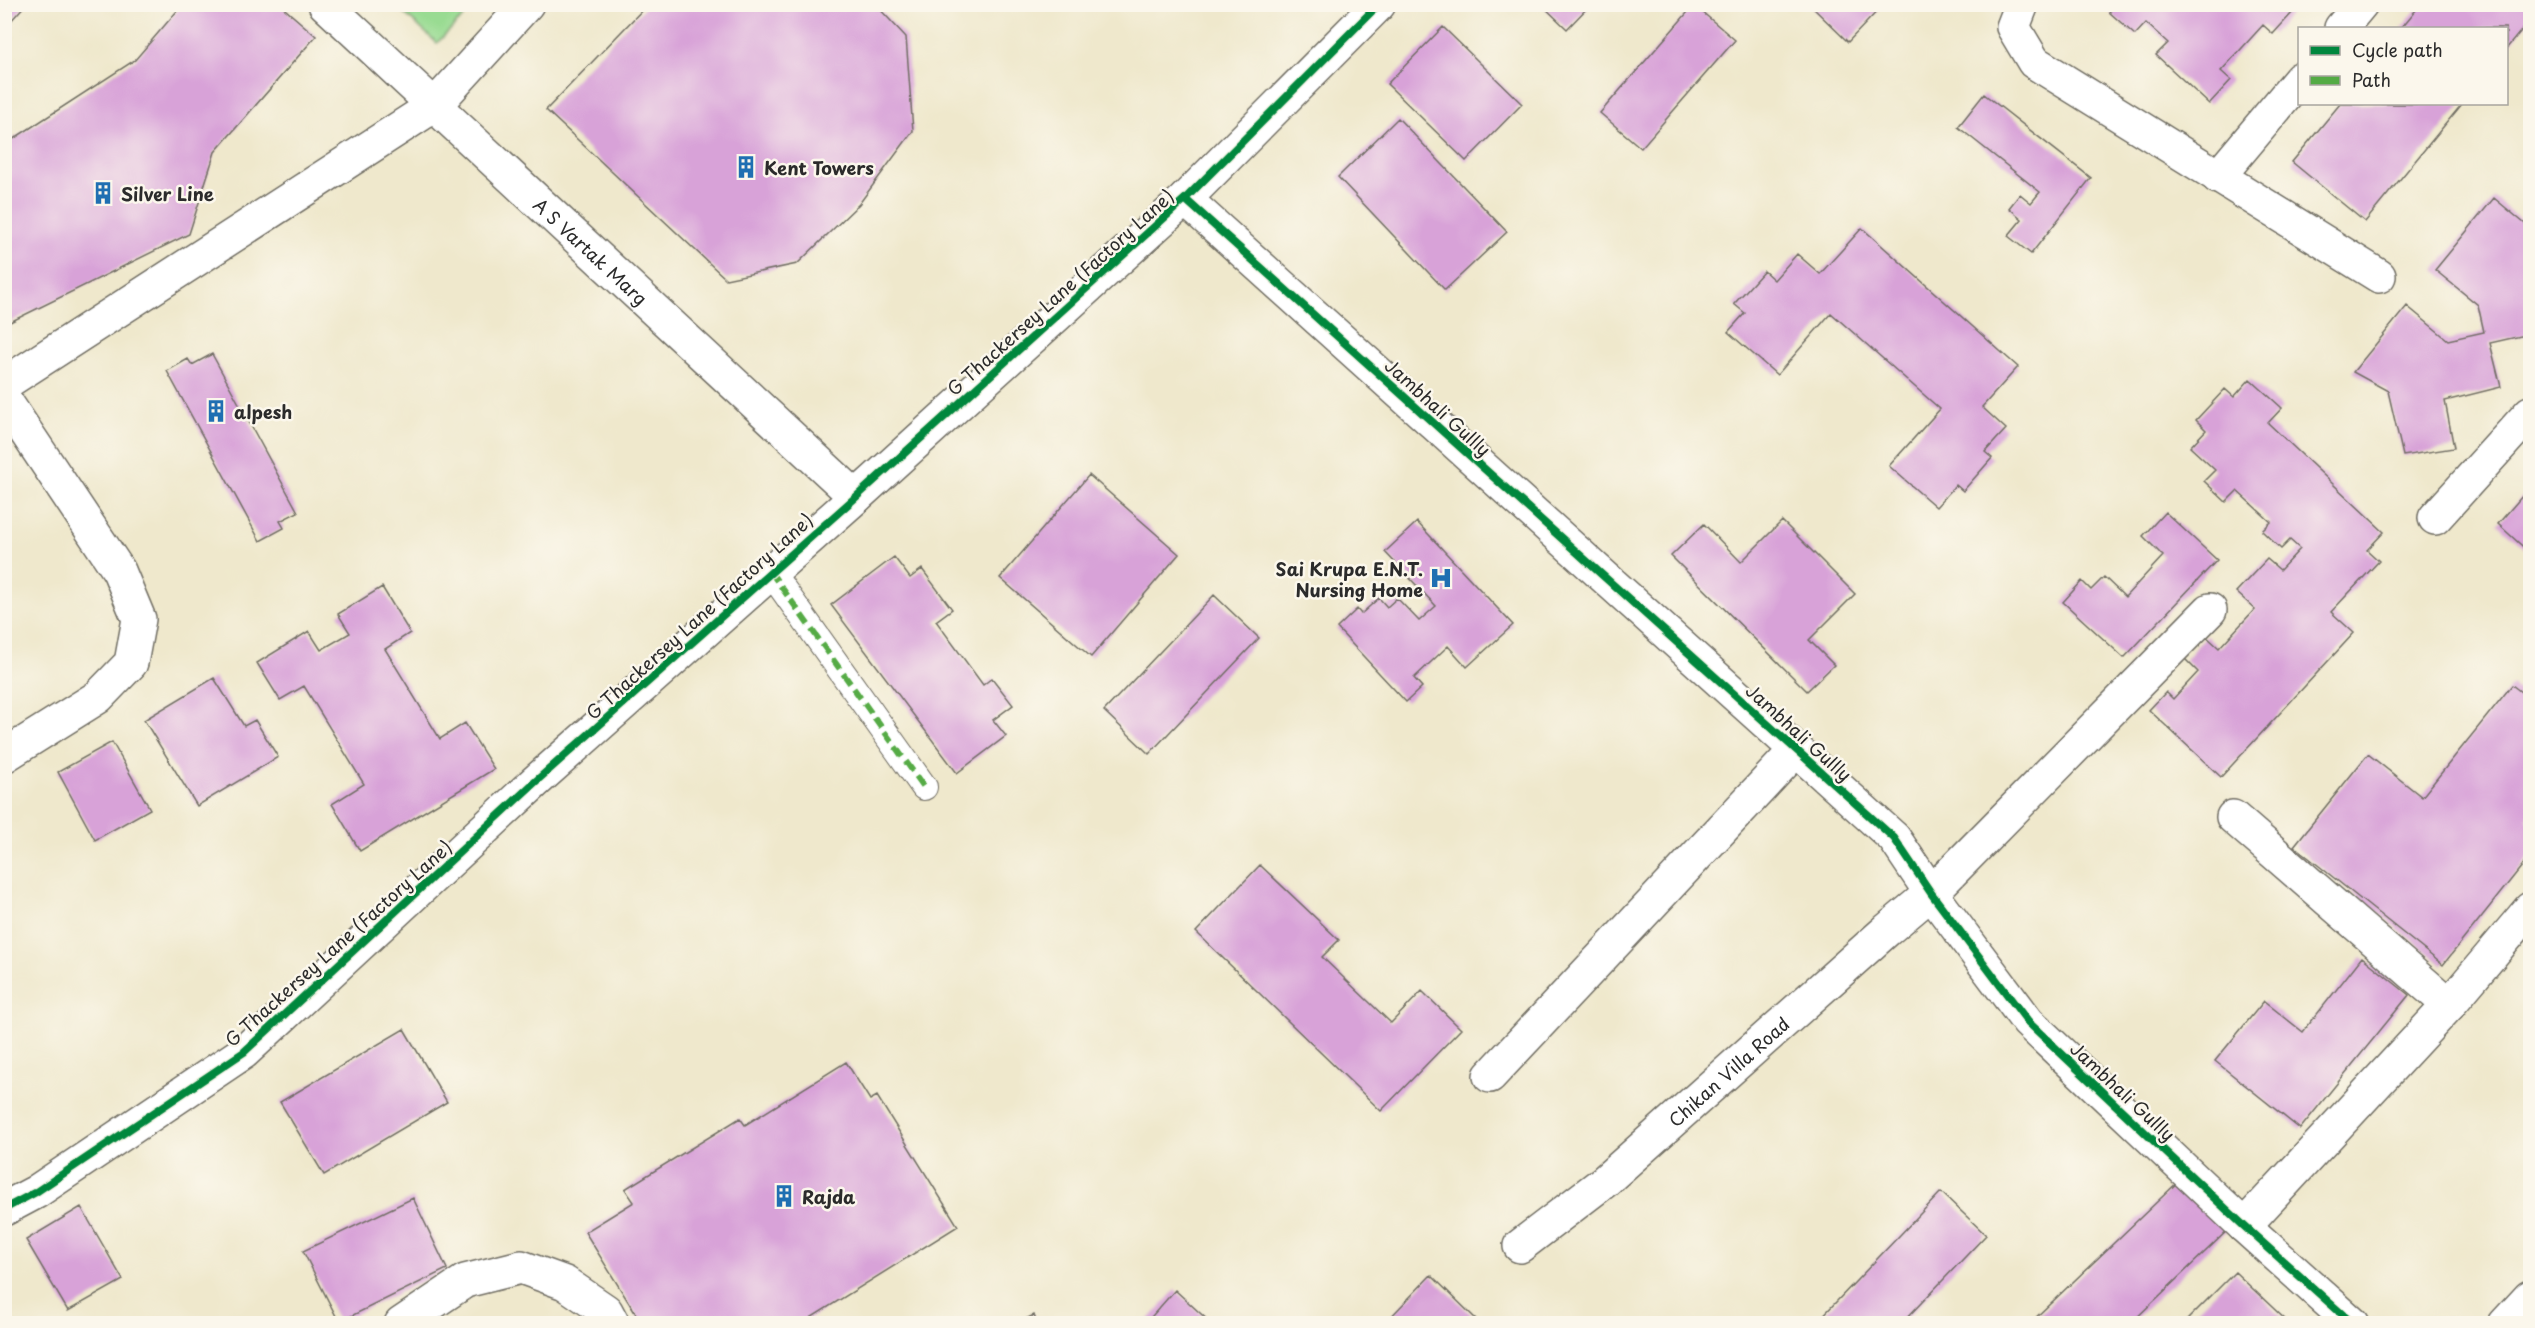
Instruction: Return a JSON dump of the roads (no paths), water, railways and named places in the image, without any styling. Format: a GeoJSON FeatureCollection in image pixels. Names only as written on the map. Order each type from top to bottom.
{"type":"FeatureCollection","features":[{"type":"Feature","properties":{"kind":"street","name":"A S Vartak Marg"},"geometry":{"type":"LineString","coordinates":[[324,4],[856,497]]}},
{"type":"Feature","properties":{"kind":"street"},"geometry":{"type":"LineString","coordinates":[[4,384],[435,105],[527,4]]}},
{"type":"Feature","properties":{"kind":"street","name":"G Thackersey Lane (Factory Lane)"},"geometry":{"type":"LineString","coordinates":[[4,1209],[36,1192],[244,1052],[535,782],[856,497],[1185,199],[1379,4]]}},
{"type":"Feature","properties":{"kind":"street"},"geometry":{"type":"LineString","coordinates":[[2022,4],[2013,27],[2034,62],[2379,276]]}},
{"type":"Feature","properties":{"kind":"street"},"geometry":{"type":"LineString","coordinates":[[2342,27],[2361,4]]}},
{"type":"Feature","properties":{"kind":"street"},"geometry":{"type":"LineString","coordinates":[[2218,177],[2298,81]]}},
{"type":"Feature","properties":{"kind":"street","name":"Jambhali Gullly"},"geometry":{"type":"LineString","coordinates":[[1185,199],[1894,838],[1931,893],[2028,1022],[2244,1226],[2353,1323]]}},
{"type":"Feature","properties":{"kind":"street"},"geometry":{"type":"LineString","coordinates":[[4,399],[119,571],[139,619],[131,663],[98,697],[4,756]]}},
{"type":"Feature","properties":{"kind":"street"},"geometry":{"type":"LineString","coordinates":[[2435,518],[2530,413]]}},
{"type":"Feature","properties":{"kind":"street"},"geometry":{"type":"LineString","coordinates":[[770,571],[924,787]]}},
{"type":"Feature","properties":{"kind":"street","name":"Chikan Villa Road"},"geometry":{"type":"LineString","coordinates":[[1520,1246],[1605,1181],[1931,893],[2210,610]]}},
{"type":"Feature","properties":{"kind":"street"},"geometry":{"type":"LineString","coordinates":[[1490,1076],[1796,750]]}},
{"type":"Feature","properties":{"kind":"street"},"geometry":{"type":"LineString","coordinates":[[2233,817],[2449,1005]]}},
{"type":"Feature","properties":{"kind":"street"},"geometry":{"type":"LineString","coordinates":[[2244,1226],[2449,1005],[2530,909]]}},
{"type":"Feature","properties":{"kind":"street"},"geometry":{"type":"LineString","coordinates":[[401,1323],[465,1281],[521,1267],[565,1283],[606,1311],[613,1323]]}},
{"type":"Feature","properties":{"kind":"street"},"geometry":{"type":"LineString","coordinates":[[2505,1323],[2530,1297]]}},
{"type":"Feature","properties":{"kind":"place","name":"Kent Towers"},"geometry":{"type":"Point","coordinates":[746,167]}},
{"type":"Feature","properties":{"kind":"place","name":"Silver Line"},"geometry":{"type":"Point","coordinates":[103,193]}},
{"type":"Feature","properties":{"kind":"place","name":"alpesh"},"geometry":{"type":"Point","coordinates":[216,411]}},
{"type":"Feature","properties":{"kind":"place","name":"Sai Krupa E.N.T. Nursing Home"},"geometry":{"type":"Point","coordinates":[1441,578]}},
{"type":"Feature","properties":{"kind":"place","name":"Rajda"},"geometry":{"type":"Point","coordinates":[784,1196]}}]}
